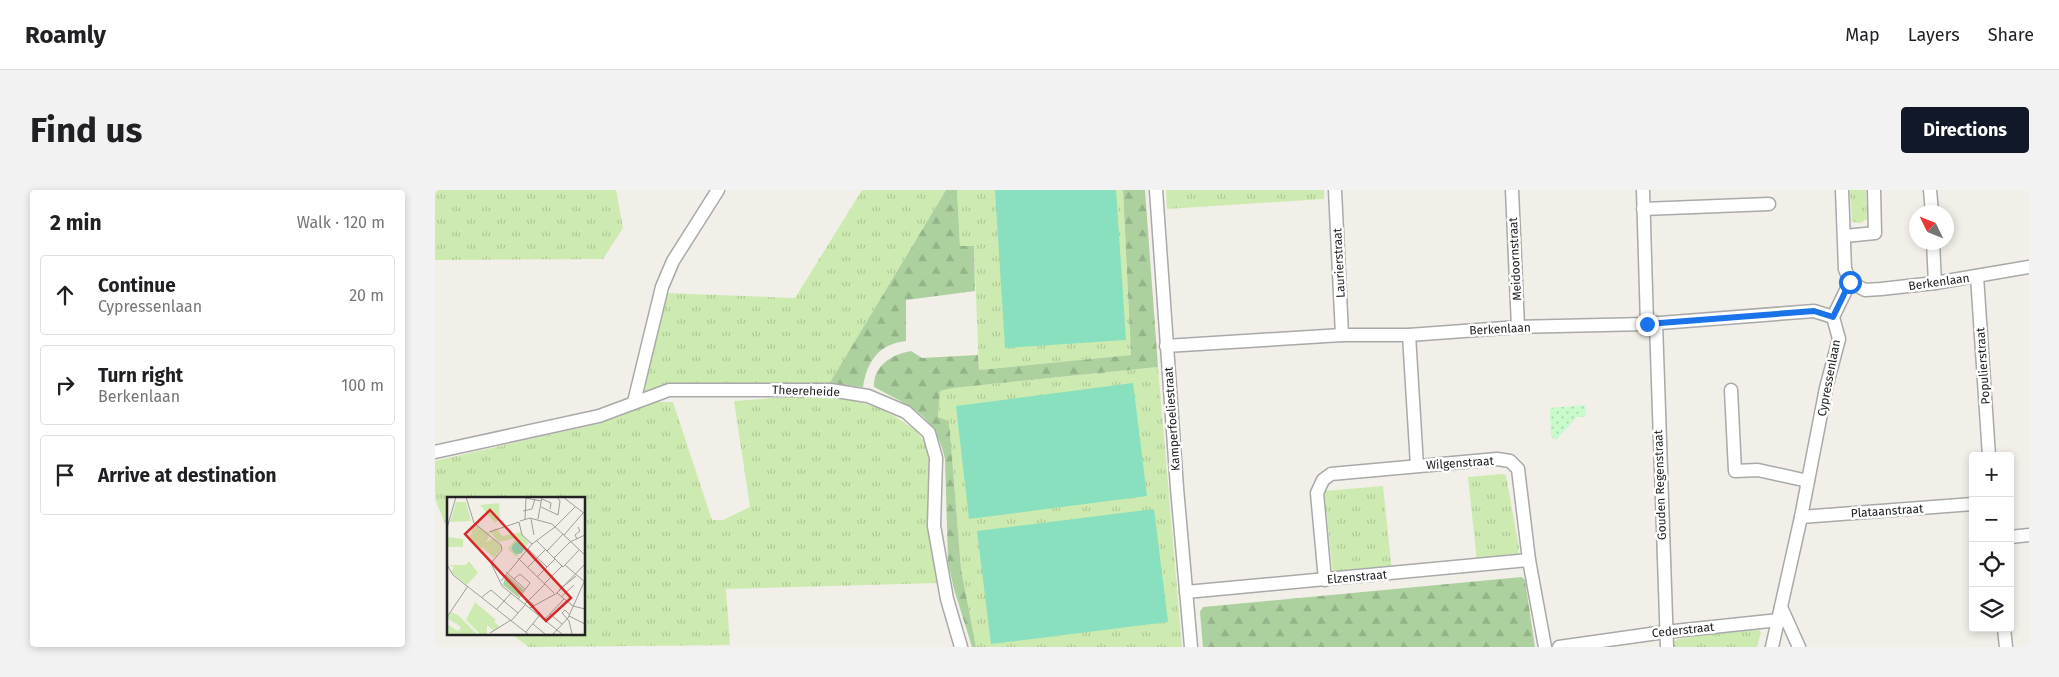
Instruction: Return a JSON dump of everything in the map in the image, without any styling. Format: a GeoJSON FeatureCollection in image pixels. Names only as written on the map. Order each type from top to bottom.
{"type":"FeatureCollection","features":[{"type":"Feature","properties":{"kind":"street"},"geometry":{"type":"LineString","coordinates":[[634,402],[662,287],[673,262],[718,190]]}},
{"type":"Feature","properties":{"kind":"street","name":"Kamperfoeliestraat"},"geometry":{"type":"LineString","coordinates":[[1156,190],[1166,346],[1191,647]]}},
{"type":"Feature","properties":{"kind":"street","name":"Laurierstraat"},"geometry":{"type":"LineString","coordinates":[[1335,190],[1342,335]]}},
{"type":"Feature","properties":{"kind":"street","name":"Meidoornstraat"},"geometry":{"type":"LineString","coordinates":[[1512,190],[1518,327]]}},
{"type":"Feature","properties":{"kind":"street","name":"Gouden Regenstraat"},"geometry":{"type":"LineString","coordinates":[[1643,190],[1667,647]]}},
{"type":"Feature","properties":{"kind":"street"},"geometry":{"type":"LineString","coordinates":[[1833,317],[1850,282],[1845,269],[1842,190]]}},
{"type":"Feature","properties":{"kind":"street"},"geometry":{"type":"LineString","coordinates":[[1845,236],[1875,233],[1874,190]]}},
{"type":"Feature","properties":{"kind":"street"},"geometry":{"type":"LineString","coordinates":[[1930,190],[1931,205]]}},
{"type":"Feature","properties":{"kind":"street"},"geometry":{"type":"LineString","coordinates":[[1643,209],[1769,204]]}},
{"type":"Feature","properties":{"kind":"street"},"geometry":{"type":"LineString","coordinates":[[1933,250],[1935,283]]}},
{"type":"Feature","properties":{"kind":"street","name":"Berkenlaan"},"geometry":{"type":"LineString","coordinates":[[1850,282],[1865,290],[1935,283],[2029,267]]}},
{"type":"Feature","properties":{"kind":"street","name":"Populierstraat"},"geometry":{"type":"LineString","coordinates":[[1977,276],[1989,452]]}},
{"type":"Feature","properties":{"kind":"street","name":"Berkenlaan"},"geometry":{"type":"LineString","coordinates":[[1166,346],[1518,327],[1651,324],[1814,311],[1833,317]]}},
{"type":"Feature","properties":{"kind":"street","name":"Cypressenlaan"},"geometry":{"type":"LineString","coordinates":[[1771,647],[1801,517],[1826,388],[1839,339],[1833,317]]}},
{"type":"Feature","properties":{"kind":"street"},"geometry":{"type":"LineString","coordinates":[[1409,334],[1417,466]]}},
{"type":"Feature","properties":{"kind":"street","name":"Theereheide"},"geometry":{"type":"LineString","coordinates":[[435,452],[599,416],[669,390],[831,390],[868,396],[906,412],[929,433],[936,458],[934,526],[947,599],[961,647]]}},
{"type":"Feature","properties":{"kind":"street"},"geometry":{"type":"LineString","coordinates":[[1731,390],[1735,471],[1758,470],[1808,481]]}},
{"type":"Feature","properties":{"kind":"street","name":"Wilgenstraat"},"geometry":{"type":"LineString","coordinates":[[1325,580],[1317,493],[1323,480],[1331,474],[1497,460],[1511,461],[1518,469],[1529,560],[1545,647]]}},
{"type":"Feature","properties":{"kind":"street","name":"Plataanstraat"},"geometry":{"type":"LineString","coordinates":[[1801,517],[1969,504]]}},
{"type":"Feature","properties":{"kind":"street"},"geometry":{"type":"LineString","coordinates":[[2014,537],[2029,535]]}},
{"type":"Feature","properties":{"kind":"street","name":"Elzenstraat"},"geometry":{"type":"LineString","coordinates":[[1186,592],[1529,560]]}},
{"type":"Feature","properties":{"kind":"street"},"geometry":{"type":"LineString","coordinates":[[1780,614],[1799,647]]}},
{"type":"Feature","properties":{"kind":"street","name":"Cederstraat"},"geometry":{"type":"LineString","coordinates":[[1559,647],[1780,614]]}},
{"type":"Feature","properties":{"kind":"street"},"geometry":{"type":"LineString","coordinates":[[2004,632],[2006,647]]}},
{"type":"Feature","properties":{"kind":"green space"},"geometry":{"type":"Polygon","coordinates":[[[435,190],[616,190],[623,228],[603,259],[435,260],[435,190]]]}},
{"type":"Feature","properties":{"kind":"green space"},"geometry":{"type":"Polygon","coordinates":[[[862,190],[946,190],[829,384],[659,388],[643,394],[642,391],[666,293],[795,298],[862,190]]]}},
{"type":"Feature","properties":{"kind":"green space"},"geometry":{"type":"Polygon","coordinates":[[[946,190],[957,190],[960,246],[974,246],[975,291],[906,300],[906,341],[888,346],[876,355],[868,369],[863,387],[829,384],[946,190]]]}},
{"type":"Feature","properties":{"kind":"green space"},"geometry":{"type":"Polygon","coordinates":[[[957,190],[1123,190],[1131,355],[979,370],[974,246],[960,246],[957,190]]]}},
{"type":"Feature","properties":{"kind":"green space"},"geometry":{"type":"Polygon","coordinates":[[[995,190],[1116,190],[1126,340],[1005,348],[995,190]]]}},
{"type":"Feature","properties":{"kind":"green space"},"geometry":{"type":"Polygon","coordinates":[[[1123,190],[1145,190],[1158,367],[953,388],[940,391],[938,417],[948,421],[950,432],[961,569],[976,647],[972,647],[954,589],[948,562],[945,459],[941,444],[928,422],[920,414],[874,387],[875,379],[885,362],[897,355],[911,351],[922,358],[978,355],[979,370],[1131,355],[1123,190]]]}},
{"type":"Feature","properties":{"kind":"green space"},"geometry":{"type":"Polygon","coordinates":[[[1166,190],[1324,190],[1324,199],[1167,209],[1166,190]]]}},
{"type":"Feature","properties":{"kind":"green space"},"geometry":{"type":"Polygon","coordinates":[[[1850,190],[1866,190],[1867,219],[1860,223],[1852,222],[1850,190]]]}},
{"type":"Feature","properties":{"kind":"green space"},"geometry":{"type":"Polygon","coordinates":[[[1158,367],[1182,647],[976,647],[961,569],[950,432],[938,417],[940,391],[953,388],[1158,367]]]}},
{"type":"Feature","properties":{"kind":"green space"},"geometry":{"type":"Polygon","coordinates":[[[1133,383],[1147,496],[969,519],[956,406],[1133,383]]]}},
{"type":"Feature","properties":{"kind":"green space"},"geometry":{"type":"Polygon","coordinates":[[[808,396],[833,398],[869,405],[891,414],[909,425],[922,438],[930,462],[932,546],[937,583],[726,589],[730,645],[529,647],[511,634],[585,634],[585,497],[447,497],[447,528],[435,499],[435,461],[597,424],[656,402],[673,402],[712,520],[723,520],[750,507],[734,401],[808,396]]]}},
{"type":"Feature","properties":{"kind":"green space"},"geometry":{"type":"Polygon","coordinates":[[[1585,405],[1586,417],[1577,417],[1556,440],[1551,436],[1550,408],[1585,405]]]}},
{"type":"Feature","properties":{"kind":"green space"},"geometry":{"type":"Polygon","coordinates":[[[1506,475],[1519,548],[1518,558],[1477,562],[1468,477],[1506,475]]]}},
{"type":"Feature","properties":{"kind":"green space"},"geometry":{"type":"Polygon","coordinates":[[[1383,486],[1392,571],[1333,574],[1324,491],[1383,486]]]}},
{"type":"Feature","properties":{"kind":"green space"},"geometry":{"type":"Polygon","coordinates":[[[1154,509],[1168,622],[991,644],[977,531],[1154,509]]]}},
{"type":"Feature","properties":{"kind":"green space"},"geometry":{"type":"Polygon","coordinates":[[[1522,577],[1525,580],[1535,647],[1203,647],[1200,612],[1203,607],[1522,577]]]}},
{"type":"Feature","properties":{"kind":"green space"},"geometry":{"type":"Polygon","coordinates":[[[1758,628],[1761,633],[1757,647],[1672,647],[1672,643],[1678,639],[1758,628]]]}},
{"type":"Feature","properties":{"kind":"route"},"geometry":{"type":"LineString","coordinates":[[1647,324],[1814,311],[1833,317],[1850,282]]}}]}
